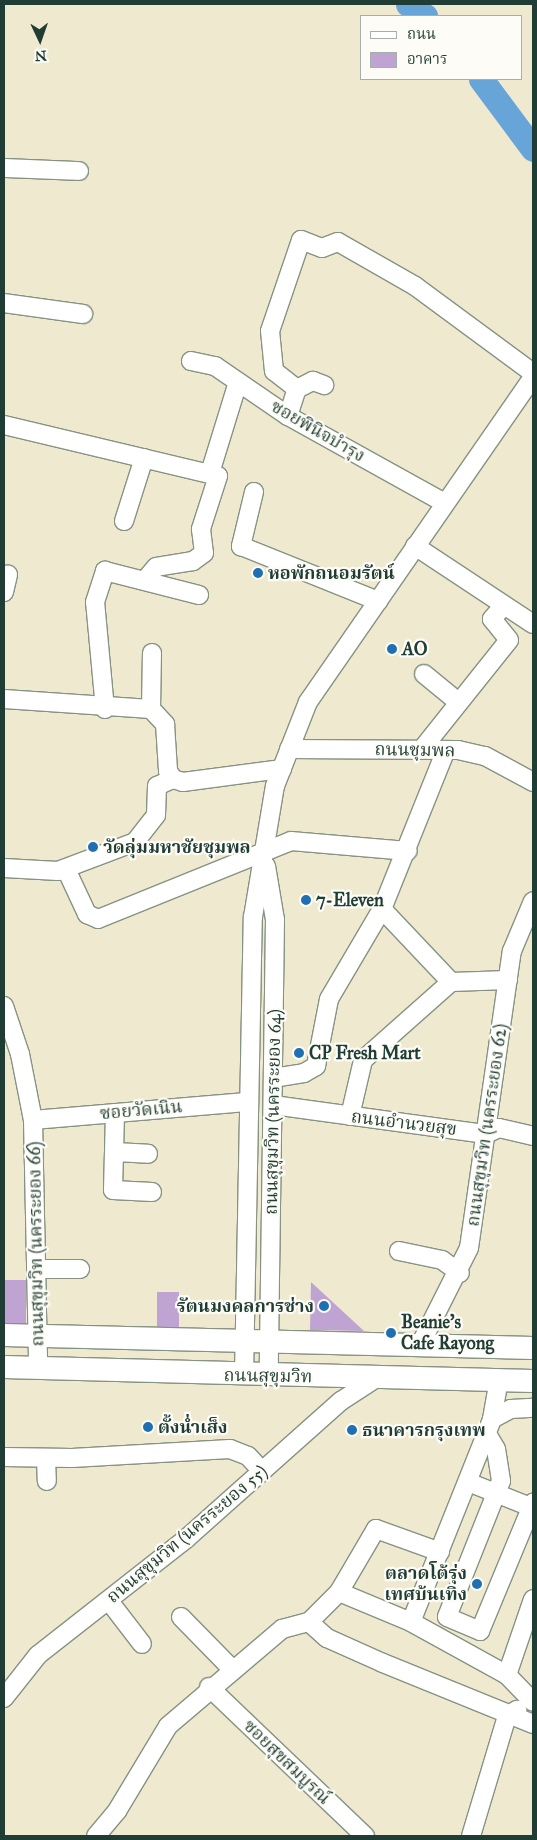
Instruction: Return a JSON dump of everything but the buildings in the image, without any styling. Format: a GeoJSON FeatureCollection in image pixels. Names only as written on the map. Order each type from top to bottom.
{"type":"FeatureCollection","features":[{"type":"Feature","properties":{"kind":"main road","name":"ถนนสุขุมวิท"},"geometry":{"type":"LineString","coordinates":[[4,1335],[532,1344]]}},
{"type":"Feature","properties":{"kind":"main road","name":"ถนนสุขุมวิท"},"geometry":{"type":"LineString","coordinates":[[4,1367],[533,1382]]}},
{"type":"Feature","properties":{"kind":"street"},"geometry":{"type":"LineString","coordinates":[[4,168],[79,171]]}},
{"type":"Feature","properties":{"kind":"street"},"geometry":{"type":"LineString","coordinates":[[298,389],[274,371],[270,331],[301,240],[322,248],[338,242],[414,286],[533,375]]}},
{"type":"Feature","properties":{"kind":"street"},"geometry":{"type":"LineString","coordinates":[[4,303],[83,314]]}},
{"type":"Feature","properties":{"kind":"street","name":"ซอยพินิจบำรุง"},"geometry":{"type":"LineString","coordinates":[[191,361],[215,366],[288,416],[445,504]]}},
{"type":"Feature","properties":{"kind":"street","name":"ถนนสุขุมวิท (นครระยอง 64)"},"geometry":{"type":"LineString","coordinates":[[244,1375],[254,917],[263,849],[282,769],[308,702],[533,375]]}},
{"type":"Feature","properties":{"kind":"street"},"geometry":{"type":"LineString","coordinates":[[288,416],[298,389],[313,381],[324,385]]}},
{"type":"Feature","properties":{"kind":"street"},"geometry":{"type":"LineString","coordinates":[[210,473],[238,382]]}},
{"type":"Feature","properties":{"kind":"street"},"geometry":{"type":"LineString","coordinates":[[4,425],[218,476],[201,528],[204,553],[193,561],[156,567],[146,579]]}},
{"type":"Feature","properties":{"kind":"street"},"geometry":{"type":"LineString","coordinates":[[124,521],[144,458]]}},
{"type":"Feature","properties":{"kind":"street"},"geometry":{"type":"LineString","coordinates":[[254,492],[242,546],[378,601]]}},
{"type":"Feature","properties":{"kind":"street"},"geometry":{"type":"LineString","coordinates":[[416,546],[533,624]]}},
{"type":"Feature","properties":{"kind":"street"},"geometry":{"type":"LineString","coordinates":[[105,709],[94,602],[105,570],[146,579],[199,595]]}},
{"type":"Feature","properties":{"kind":"street"},"geometry":{"type":"LineString","coordinates":[[4,592],[8,574]]}},
{"type":"Feature","properties":{"kind":"street"},"geometry":{"type":"LineString","coordinates":[[422,749],[457,701],[509,640],[492,619],[504,605]]}},
{"type":"Feature","properties":{"kind":"street"},"geometry":{"type":"LineString","coordinates":[[151,710],[152,653]]}},
{"type":"Feature","properties":{"kind":"street"},"geometry":{"type":"LineString","coordinates":[[424,674],[457,701]]}},
{"type":"Feature","properties":{"kind":"street"},"geometry":{"type":"LineString","coordinates":[[4,699],[105,709],[151,710],[165,724],[168,771],[173,778],[183,782],[282,769]]}},
{"type":"Feature","properties":{"kind":"street","name":"ถนนชุมพล"},"geometry":{"type":"LineString","coordinates":[[289,749],[446,750],[485,756],[533,782]]}},
{"type":"Feature","properties":{"kind":"street"},"geometry":{"type":"LineString","coordinates":[[273,1078],[316,1066],[329,999],[382,909],[408,851],[446,750]]}},
{"type":"Feature","properties":{"kind":"street"},"geometry":{"type":"LineString","coordinates":[[4,868],[39,873],[66,869],[142,836],[156,815],[156,786],[173,778]]}},
{"type":"Feature","properties":{"kind":"street"},"geometry":{"type":"LineString","coordinates":[[66,869],[87,914],[98,919],[263,849],[291,841],[408,851]]}},
{"type":"Feature","properties":{"kind":"street","name":"ถนนสุขุมวิท (นครระยอง 64)"},"geometry":{"type":"LineString","coordinates":[[263,849],[275,920],[269,1376]]}},
{"type":"Feature","properties":{"kind":"street","name":"ถนนสุขุมวิท (นครระยอง 62)"},"geometry":{"type":"LineString","coordinates":[[421,1343],[460,1272],[470,1248],[512,951],[533,901]]}},
{"type":"Feature","properties":{"kind":"street"},"geometry":{"type":"LineString","coordinates":[[382,909],[450,982]]}},
{"type":"Feature","properties":{"kind":"street"},"geometry":{"type":"LineString","coordinates":[[350,1116],[363,1060],[450,982],[508,980]]}},
{"type":"Feature","properties":{"kind":"street","name":"ถนนสุขุมวิท (นครระยอง 66)"},"geometry":{"type":"LineString","coordinates":[[4,1006],[20,1054],[34,1120],[38,1368]]}},
{"type":"Feature","properties":{"kind":"street","name":"ซอยวัดเนิน"},"geometry":{"type":"LineString","coordinates":[[34,1120],[249,1102]]}},
{"type":"Feature","properties":{"kind":"street","name":"ถนนอำนวยสุข"},"geometry":{"type":"LineString","coordinates":[[273,1104],[486,1134],[499,1128],[533,1136]]}},
{"type":"Feature","properties":{"kind":"street"},"geometry":{"type":"LineString","coordinates":[[115,1112],[113,1190],[152,1192]]}},
{"type":"Feature","properties":{"kind":"street"},"geometry":{"type":"LineString","coordinates":[[115,1152],[148,1154]]}},
{"type":"Feature","properties":{"kind":"street"},"geometry":{"type":"LineString","coordinates":[[399,1251],[442,1260],[460,1272]]}},
{"type":"Feature","properties":{"kind":"street"},"geometry":{"type":"LineString","coordinates":[[36,1269],[80,1269]]}},
{"type":"Feature","properties":{"kind":"street","name":"ถนนสุขุมวิท (นครระยอง 55)"},"geometry":{"type":"LineString","coordinates":[[4,1698],[38,1655],[108,1600],[262,1471],[341,1400],[378,1377]]}},
{"type":"Feature","properties":{"kind":"street"},"geometry":{"type":"LineString","coordinates":[[411,1622],[490,1426],[499,1381]]}},
{"type":"Feature","properties":{"kind":"street"},"geometry":{"type":"LineString","coordinates":[[490,1426],[511,1408],[533,1408]]}},
{"type":"Feature","properties":{"kind":"street"},"geometry":{"type":"LineString","coordinates":[[490,1426],[496,1448],[500,1481],[447,1617],[480,1631],[533,1503]]}},
{"type":"Feature","properties":{"kind":"street"},"geometry":{"type":"LineString","coordinates":[[4,1457],[46,1458],[230,1449],[248,1456],[262,1471]]}},
{"type":"Feature","properties":{"kind":"street"},"geometry":{"type":"LineString","coordinates":[[46,1458],[47,1481]]}},
{"type":"Feature","properties":{"kind":"street"},"geometry":{"type":"LineString","coordinates":[[468,1482],[533,1508]]}},
{"type":"Feature","properties":{"kind":"street"},"geometry":{"type":"LineString","coordinates":[[96,1836],[118,1811],[168,1726],[210,1687],[282,1629],[308,1622],[339,1592],[376,1530],[440,1552]]}},
{"type":"Feature","properties":{"kind":"street"},"geometry":{"type":"LineString","coordinates":[[339,1592],[411,1622],[507,1675],[533,1701],[507,1716],[471,1836]]}},
{"type":"Feature","properties":{"kind":"street"},"geometry":{"type":"LineString","coordinates":[[507,1675],[528,1636],[533,1599]]}},
{"type":"Feature","properties":{"kind":"street"},"geometry":{"type":"LineString","coordinates":[[108,1600],[142,1644]]}},
{"type":"Feature","properties":{"kind":"street"},"geometry":{"type":"LineString","coordinates":[[181,1617],[232,1669]]}},
{"type":"Feature","properties":{"kind":"street"},"geometry":{"type":"LineString","coordinates":[[308,1622],[327,1638],[507,1716],[533,1724]]}},
{"type":"Feature","properties":{"kind":"street","name":"ซอยสุขสมบูรณ์"},"geometry":{"type":"LineString","coordinates":[[210,1687],[364,1836]]}},
{"type":"Feature","properties":{"kind":"waterway"},"geometry":{"type":"LineString","coordinates":[[408,4],[424,15]]}},
{"type":"Feature","properties":{"kind":"waterway"},"geometry":{"type":"LineString","coordinates":[[482,80],[533,149]]}},
{"type":"Feature","properties":{"kind":"place","name":"หอพักถนอมรัตน์"},"geometry":{"type":"Point","coordinates":[258,573]}},
{"type":"Feature","properties":{"kind":"place","name":"AO"},"geometry":{"type":"Point","coordinates":[392,649]}},
{"type":"Feature","properties":{"kind":"place","name":"วัดลุ่มมหาชัยชุมพล"},"geometry":{"type":"Point","coordinates":[93,847]}},
{"type":"Feature","properties":{"kind":"place","name":"7-Eleven"},"geometry":{"type":"Point","coordinates":[306,900]}},
{"type":"Feature","properties":{"kind":"place","name":"CP Fresh Mart"},"geometry":{"type":"Point","coordinates":[299,1053]}},
{"type":"Feature","properties":{"kind":"place","name":"รัตนมงคลการช่าง"},"geometry":{"type":"Point","coordinates":[324,1306]}},
{"type":"Feature","properties":{"kind":"place","name":"Beanie's Cafe Rayong"},"geometry":{"type":"Point","coordinates":[391,1333]}},
{"type":"Feature","properties":{"kind":"place","name":"ตั้งน่ำเส็ง"},"geometry":{"type":"Point","coordinates":[148,1427]}},
{"type":"Feature","properties":{"kind":"place","name":"ธนาคารกรุงเทพ"},"geometry":{"type":"Point","coordinates":[352,1430]}},
{"type":"Feature","properties":{"kind":"place","name":"ตลาดโต้รุ่ง เทศบ้นเทิง"},"geometry":{"type":"Point","coordinates":[477,1584]}}]}
